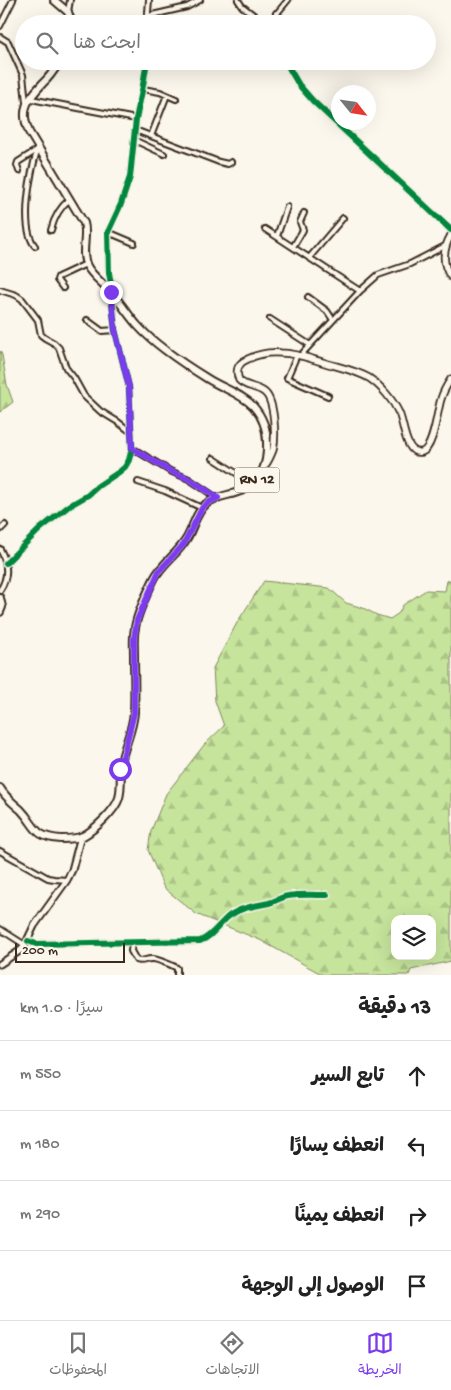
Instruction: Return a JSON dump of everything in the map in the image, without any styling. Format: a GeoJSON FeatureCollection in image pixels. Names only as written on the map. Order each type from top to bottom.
{"type":"FeatureCollection","features":[{"type":"Feature","properties":{"kind":"main road"},"geometry":{"type":"LineString","coordinates":[[54,0],[69,15]]}},
{"type":"Feature","properties":{"kind":"main road"},"geometry":{"type":"LineString","coordinates":[[54,70],[28,101],[25,110],[25,123],[38,149],[82,218],[85,225],[84,252],[86,264]]}},
{"type":"Feature","properties":{"kind":"main road"},"geometry":{"type":"LineString","coordinates":[[451,235],[443,254],[444,263],[451,277]]}},
{"type":"Feature","properties":{"kind":"main road","name":"RN 12"},"geometry":{"type":"LineString","coordinates":[[86,264],[137,325],[192,369],[246,400],[254,407],[263,421],[268,442],[264,466],[259,477],[253,484],[242,491],[218,498],[202,508]]}},
{"type":"Feature","properties":{"kind":"main road"},"geometry":{"type":"LineString","coordinates":[[264,466],[271,456],[274,442],[271,406],[265,393],[240,381],[237,369],[241,362],[258,355],[281,353],[299,356],[364,375],[378,385],[398,411],[408,443],[417,452],[426,450],[429,445],[441,399],[451,379]]}},
{"type":"Feature","properties":{"kind":"main road"},"geometry":{"type":"LineString","coordinates":[[0,788],[5,796],[22,811],[35,830],[52,838],[66,839],[81,836],[89,832],[106,817],[118,800],[122,760],[134,713],[134,638],[137,620],[159,571],[184,544],[202,508]]}},
{"type":"Feature","properties":{"kind":"main road"},"geometry":{"type":"LineString","coordinates":[[0,598],[2,607],[0,612]]}},
{"type":"Feature","properties":{"kind":"street"},"geometry":{"type":"LineString","coordinates":[[0,26],[13,0]]}},
{"type":"Feature","properties":{"kind":"street"},"geometry":{"type":"LineString","coordinates":[[68,12],[70,0]]}},
{"type":"Feature","properties":{"kind":"street"},"geometry":{"type":"LineString","coordinates":[[148,15],[149,0]]}},
{"type":"Feature","properties":{"kind":"street"},"geometry":{"type":"LineString","coordinates":[[152,15],[187,7],[200,0]]}},
{"type":"Feature","properties":{"kind":"street"},"geometry":{"type":"LineString","coordinates":[[238,0],[242,6],[254,15]]}},
{"type":"Feature","properties":{"kind":"street"},"geometry":{"type":"LineString","coordinates":[[276,13],[288,0]]}},
{"type":"Feature","properties":{"kind":"street"},"geometry":{"type":"LineString","coordinates":[[0,37],[8,42],[15,57]]}},
{"type":"Feature","properties":{"kind":"street"},"geometry":{"type":"LineString","coordinates":[[21,70],[28,101],[136,119]]}},
{"type":"Feature","properties":{"kind":"street"},"geometry":{"type":"LineString","coordinates":[[6,563],[40,529],[74,502],[88,495],[122,470],[130,460],[132,448],[129,387],[115,330],[109,272],[108,232],[127,189],[136,119],[146,70]]}},
{"type":"Feature","properties":{"kind":"street"},"geometry":{"type":"LineString","coordinates":[[290,70],[299,85],[313,101],[451,230]]}},
{"type":"Feature","properties":{"kind":"street"},"geometry":{"type":"LineString","coordinates":[[143,89],[176,98]]}},
{"type":"Feature","properties":{"kind":"street"},"geometry":{"type":"LineString","coordinates":[[152,136],[167,94]]}},
{"type":"Feature","properties":{"kind":"street"},"geometry":{"type":"LineString","coordinates":[[135,130],[219,162],[228,164],[232,162]]}},
{"type":"Feature","properties":{"kind":"street"},"geometry":{"type":"LineString","coordinates":[[134,140],[164,154]]}},
{"type":"Feature","properties":{"kind":"street"},"geometry":{"type":"LineString","coordinates":[[19,171],[18,162],[38,149]]}},
{"type":"Feature","properties":{"kind":"street"},"geometry":{"type":"LineString","coordinates":[[35,246],[31,242],[27,228],[26,214],[38,149]]}},
{"type":"Feature","properties":{"kind":"street"},"geometry":{"type":"LineString","coordinates":[[51,230],[57,213],[63,204],[70,199]]}},
{"type":"Feature","properties":{"kind":"street"},"geometry":{"type":"LineString","coordinates":[[276,236],[287,207]]}},
{"type":"Feature","properties":{"kind":"street"},"geometry":{"type":"LineString","coordinates":[[293,247],[303,230],[300,222],[304,213]]}},
{"type":"Feature","properties":{"kind":"street"},"geometry":{"type":"LineString","coordinates":[[309,258],[344,218]]}},
{"type":"Feature","properties":{"kind":"street"},"geometry":{"type":"LineString","coordinates":[[265,229],[360,291]]}},
{"type":"Feature","properties":{"kind":"street"},"geometry":{"type":"LineString","coordinates":[[108,232],[134,243]]}},
{"type":"Feature","properties":{"kind":"street"},"geometry":{"type":"LineString","coordinates":[[328,396],[290,381],[287,378],[299,356],[360,291],[380,273],[410,264],[446,246]]}},
{"type":"Feature","properties":{"kind":"street"},"geometry":{"type":"LineString","coordinates":[[63,288],[57,280],[58,277],[86,264]]}},
{"type":"Feature","properties":{"kind":"street"},"geometry":{"type":"LineString","coordinates":[[0,290],[16,294],[22,299],[38,320],[41,335],[59,348],[66,368],[84,396],[100,411],[131,432]]}},
{"type":"Feature","properties":{"kind":"street"},"geometry":{"type":"LineString","coordinates":[[308,297],[322,306],[333,320]]}},
{"type":"Feature","properties":{"kind":"street"},"geometry":{"type":"LineString","coordinates":[[270,319],[310,345]]}},
{"type":"Feature","properties":{"kind":"street"},"geometry":{"type":"LineString","coordinates":[[86,320],[102,331],[115,330]]}},
{"type":"Feature","properties":{"kind":"street"},"geometry":{"type":"LineString","coordinates":[[132,448],[170,471],[189,479],[218,498]]}},
{"type":"Feature","properties":{"kind":"street"},"geometry":{"type":"LineString","coordinates":[[213,458],[253,484]]}},
{"type":"Feature","properties":{"kind":"street"},"geometry":{"type":"LineString","coordinates":[[138,482],[165,491],[202,508]]}},
{"type":"Feature","properties":{"kind":"street"},"geometry":{"type":"LineString","coordinates":[[0,530],[5,525]]}},
{"type":"Feature","properties":{"kind":"street"},"geometry":{"type":"LineString","coordinates":[[0,549],[6,563],[5,578],[0,590]]}},
{"type":"Feature","properties":{"kind":"street"},"geometry":{"type":"LineString","coordinates":[[0,964],[21,950],[34,926],[68,880],[81,836]]}},
{"type":"Feature","properties":{"kind":"street"},"geometry":{"type":"LineString","coordinates":[[0,851],[48,878],[68,880]]}},
{"type":"Feature","properties":{"kind":"street"},"geometry":{"type":"LineString","coordinates":[[0,929],[26,943],[36,944],[200,942],[241,909],[289,896],[327,895]]}},
{"type":"Feature","properties":{"kind":"street"},"geometry":{"type":"LineString","coordinates":[[132,942],[131,950],[136,960],[140,962],[153,959],[171,965],[177,968],[177,975]]}},
{"type":"Feature","properties":{"kind":"green space"},"geometry":{"type":"Polygon","coordinates":[[[0,351],[7,385],[13,402],[0,412],[0,351]]]}},
{"type":"Feature","properties":{"kind":"green space"},"geometry":{"type":"Polygon","coordinates":[[[451,580],[451,961],[411,970],[409,975],[323,975],[260,940],[196,914],[164,888],[148,850],[151,831],[166,794],[204,745],[224,726],[215,701],[213,668],[238,621],[264,581],[329,588],[346,603],[390,619],[399,613],[403,605],[426,590],[445,591],[447,581],[451,580]]]}},
{"type":"Feature","properties":{"kind":"cycle path"},"geometry":{"type":"LineString","coordinates":[[113,294],[109,273],[108,232],[121,204],[130,177],[136,119],[146,70]]}},
{"type":"Feature","properties":{"kind":"cycle path"},"geometry":{"type":"LineString","coordinates":[[290,70],[299,85],[313,101],[451,230]]}},
{"type":"Feature","properties":{"kind":"cycle path"},"geometry":{"type":"LineString","coordinates":[[6,563],[40,529],[69,506],[88,495],[119,472],[129,460],[132,448],[129,387],[115,330],[111,292]]}},
{"type":"Feature","properties":{"kind":"cycle path"},"geometry":{"type":"LineString","coordinates":[[28,941],[36,944],[200,941],[212,933],[229,916],[244,909],[288,896],[327,895]]}},
{"type":"Feature","properties":{"kind":"route"},"geometry":{"type":"LineString","coordinates":[[111,292],[116,337],[129,387],[132,448],[170,471],[189,479],[218,498],[202,508],[184,544],[159,571],[137,620],[134,629],[133,722],[120,769]]}}]}
